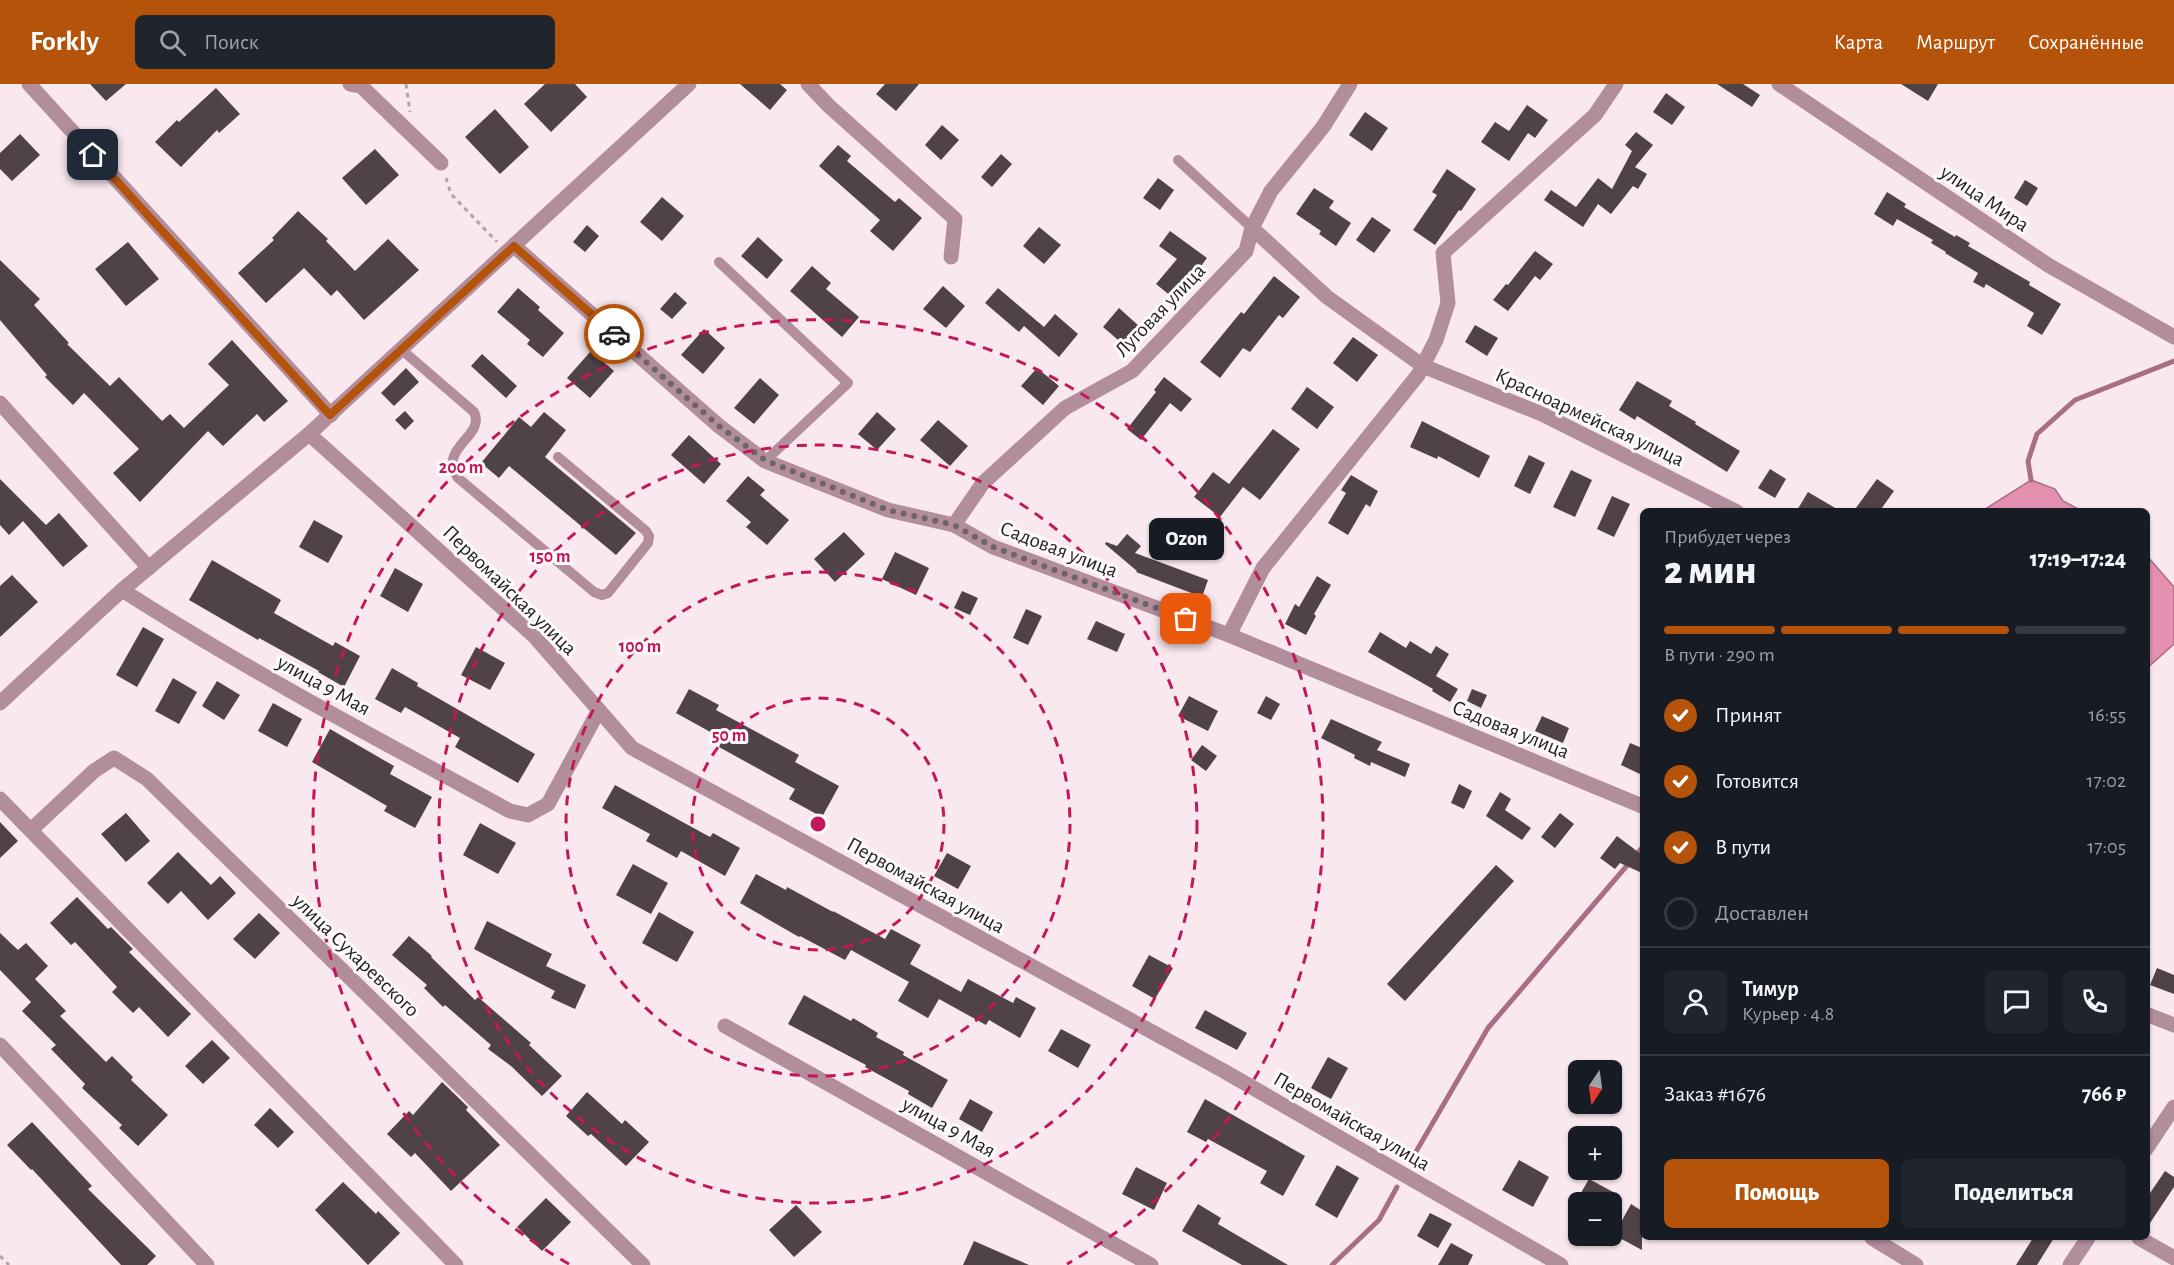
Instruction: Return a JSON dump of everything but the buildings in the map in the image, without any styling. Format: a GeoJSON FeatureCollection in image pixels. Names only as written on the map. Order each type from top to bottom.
{"type":"FeatureCollection","features":[{"type":"Feature","properties":{"kind":"street"},"geometry":{"type":"LineString","coordinates":[[28,84],[330,415]]}},
{"type":"Feature","properties":{"kind":"street"},"geometry":{"type":"LineString","coordinates":[[350,84],[361,86],[441,163]]}},
{"type":"Feature","properties":{"kind":"street"},"geometry":{"type":"LineString","coordinates":[[0,703],[122,590],[309,434],[689,84]]}},
{"type":"Feature","properties":{"kind":"street"},"geometry":{"type":"LineString","coordinates":[[808,84],[829,106],[955,219],[951,257]]}},
{"type":"Feature","properties":{"kind":"street","name":"Луговая улица"},"geometry":{"type":"LineString","coordinates":[[954,525],[983,483],[1065,408],[1132,371],[1246,251],[1252,228],[1271,191],[1323,127],[1350,84]]}},
{"type":"Feature","properties":{"kind":"street"},"geometry":{"type":"LineString","coordinates":[[1229,635],[1263,568],[1418,375],[1436,340],[1448,303],[1443,253],[1595,115],[1616,84]]}},
{"type":"Feature","properties":{"kind":"street","name":"улица Мира"},"geometry":{"type":"LineString","coordinates":[[1779,84],[2048,265],[2174,337]]}},
{"type":"Feature","properties":{"kind":"street","name":"Красноармейская улица"},"geometry":{"type":"LineString","coordinates":[[1252,228],[1327,297],[1423,366],[1542,414],[1729,508]]}},
{"type":"Feature","properties":{"kind":"street","name":"Садовая улица"},"geometry":{"type":"LineString","coordinates":[[514,246],[719,426],[765,460],[888,510],[954,525],[993,547],[1229,635],[1640,805]]}},
{"type":"Feature","properties":{"kind":"street"},"geometry":{"type":"LineString","coordinates":[[0,404],[149,568]]}},
{"type":"Feature","properties":{"kind":"street","name":"Первомайская улица"},"geometry":{"type":"LineString","coordinates":[[309,434],[536,637],[632,748],[1222,1070],[1561,1265]]}},
{"type":"Feature","properties":{"kind":"street","name":"улица 9 Мая"},"geometry":{"type":"LineString","coordinates":[[122,590],[179,627],[280,686],[510,811],[528,815],[548,804],[599,710]]}},
{"type":"Feature","properties":{"kind":"street","name":"улица Сухаревского"},"geometry":{"type":"LineString","coordinates":[[31,830],[94,771],[114,758],[147,779],[643,1265]]}},
{"type":"Feature","properties":{"kind":"street"},"geometry":{"type":"LineString","coordinates":[[0,799],[456,1265]]}},
{"type":"Feature","properties":{"kind":"street"},"geometry":{"type":"LineString","coordinates":[[2150,1016],[2174,1025]]}},
{"type":"Feature","properties":{"kind":"street","name":"улица 9 Мая"},"geometry":{"type":"LineString","coordinates":[[725,1026],[1151,1265]]}},
{"type":"Feature","properties":{"kind":"street"},"geometry":{"type":"LineString","coordinates":[[0,1045],[207,1265]]}},
{"type":"Feature","properties":{"kind":"street"},"geometry":{"type":"LineString","coordinates":[[2150,1143],[2174,1107]]}},
{"type":"Feature","properties":{"kind":"street"},"geometry":{"type":"LineString","coordinates":[[1875,1240],[1916,1265]]}},
{"type":"Feature","properties":{"kind":"street"},"geometry":{"type":"LineString","coordinates":[[2070,1265],[2087,1240]]}},
{"type":"Feature","properties":{"kind":"street"},"geometry":{"type":"LineString","coordinates":[[2142,1240],[2174,1258]]}},
{"type":"Feature","properties":{"kind":"lane"},"geometry":{"type":"LineString","coordinates":[[1178,160],[1252,228]]}},
{"type":"Feature","properties":{"kind":"lane"},"geometry":{"type":"LineString","coordinates":[[719,262],[848,382],[765,460]]}},
{"type":"Feature","properties":{"kind":"lane"},"geometry":{"type":"LineString","coordinates":[[402,350],[474,412],[477,419],[476,425],[454,454],[451,462],[458,478],[594,592],[602,595],[608,593],[648,543],[649,536],[646,531],[558,457]]}},
{"type":"Feature","properties":{"kind":"path"},"geometry":{"type":"LineString","coordinates":[[0,1256],[9,1265]]}},
{"type":"Feature","properties":{"kind":"shaded area"},"geometry":{"type":"Polygon","coordinates":[[[2031,480],[2055,489],[2063,501],[2076,508],[1987,508],[2031,480]]]}},
{"type":"Feature","properties":{"kind":"shaded area"},"geometry":{"type":"Polygon","coordinates":[[[2150,559],[2174,587],[2174,644],[2150,665],[2150,559]]]}},
{"type":"Feature","properties":{"kind":"waterway"},"geometry":{"type":"LineString","coordinates":[[2031,480],[2028,461],[2037,434],[2075,400],[2174,361]]}},
{"type":"Feature","properties":{"kind":"waterway"},"geometry":{"type":"LineString","coordinates":[[1410,1162],[1488,1028],[1640,850]]}},
{"type":"Feature","properties":{"kind":"waterway"},"geometry":{"type":"LineString","coordinates":[[1332,1265],[1379,1220],[1397,1187]]}},
{"type":"Feature","properties":{"kind":"way so far"},"geometry":{"type":"LineString","coordinates":[[614,334],[719,426],[765,460],[888,510],[954,525],[993,547],[1186,619]]}},
{"type":"Feature","properties":{"kind":"place","name":"Ozon"},"geometry":{"type":"Point","coordinates":[1186,619]}},
{"type":"Feature","properties":{"kind":"route"},"geometry":{"type":"LineString","coordinates":[[93,155],[330,415],[514,246],[614,334]]}}]}
